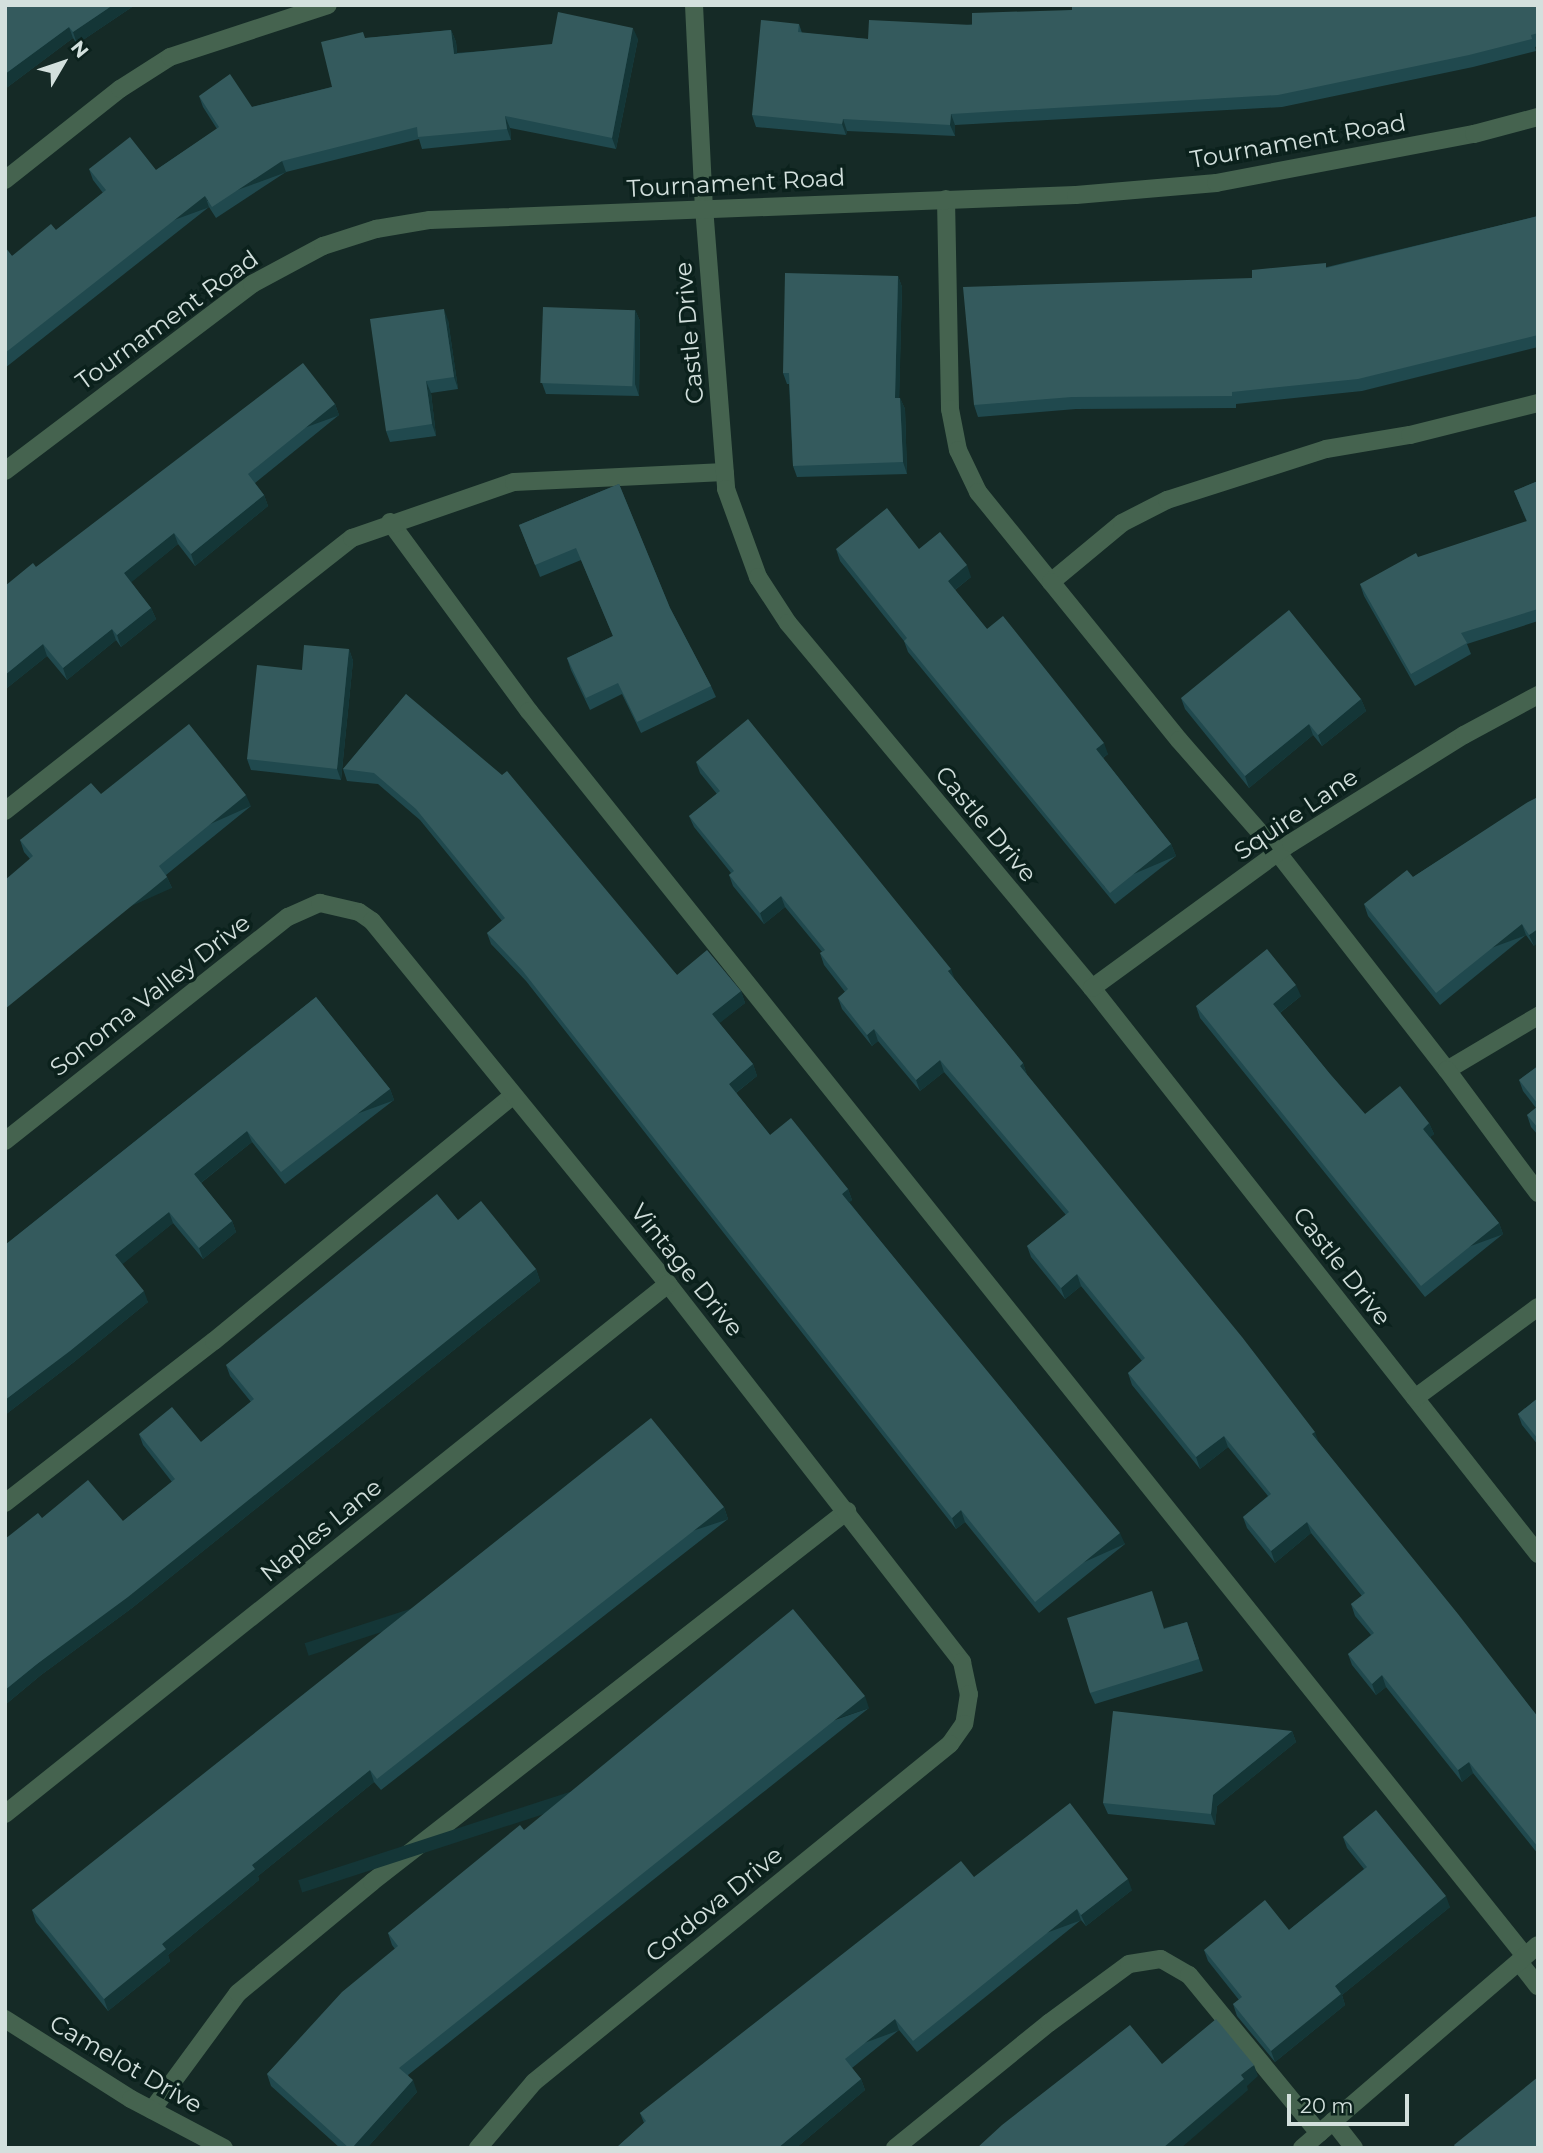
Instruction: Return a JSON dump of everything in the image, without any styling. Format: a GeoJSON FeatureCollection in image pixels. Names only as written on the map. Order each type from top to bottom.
{"type":"FeatureCollection","features":[{"type":"Feature","properties":{"kind":"street"},"geometry":{"type":"LineString","coordinates":[[5,180],[120,89],[170,57],[328,5]]}},
{"type":"Feature","properties":{"kind":"street","name":"Castle Drive"},"geometry":{"type":"LineString","coordinates":[[694,5],[704,207],[725,472],[739,535],[758,576],[788,622],[1092,988],[1538,1554]]}},
{"type":"Feature","properties":{"kind":"street","name":"Tournament Road"},"geometry":{"type":"LineString","coordinates":[[5,471],[252,284],[323,246],[376,229],[430,220],[946,199],[1216,183],[1474,134],[1538,117]]}},
{"type":"Feature","properties":{"kind":"street"},"geometry":{"type":"LineString","coordinates":[[946,199],[950,409],[958,450],[978,492],[1179,740],[1278,853],[1447,1069],[1538,1194]]}},
{"type":"Feature","properties":{"kind":"street"},"geometry":{"type":"LineString","coordinates":[[1051,582],[1122,523],[1167,500],[1326,449],[1410,435],[1538,403]]}},
{"type":"Feature","properties":{"kind":"street"},"geometry":{"type":"LineString","coordinates":[[5,811],[352,538],[390,522],[514,482],[725,472]]}},
{"type":"Feature","properties":{"kind":"street"},"geometry":{"type":"LineString","coordinates":[[390,522],[529,711],[1527,1954],[1538,1986]]}},
{"type":"Feature","properties":{"kind":"street","name":"Squire Lane"},"geometry":{"type":"LineString","coordinates":[[1092,988],[1278,853],[1464,735],[1538,695]]}},
{"type":"Feature","properties":{"kind":"street","name":"Sonoma Valley Drive"},"geometry":{"type":"LineString","coordinates":[[5,1141],[288,917],[320,903],[333,907]]}},
{"type":"Feature","properties":{"kind":"street","name":"Vintage Drive"},"geometry":{"type":"LineString","coordinates":[[333,907],[359,912],[372,921],[668,1284],[951,1643],[968,1676],[969,1694]]}},
{"type":"Feature","properties":{"kind":"street"},"geometry":{"type":"LineString","coordinates":[[1447,1069],[1538,1016]]}},
{"type":"Feature","properties":{"kind":"street"},"geometry":{"type":"LineString","coordinates":[[5,1503],[214,1341],[513,1095]]}},
{"type":"Feature","properties":{"kind":"street","name":"Naples Lane"},"geometry":{"type":"LineString","coordinates":[[5,1814],[668,1284]]}},
{"type":"Feature","properties":{"kind":"street"},"geometry":{"type":"LineString","coordinates":[[1415,1398],[1538,1307]]}},
{"type":"Feature","properties":{"kind":"street"},"geometry":{"type":"LineString","coordinates":[[152,2110],[238,1993],[394,1865],[847,1511]]}},
{"type":"Feature","properties":{"kind":"street","name":"Cordova Drive"},"geometry":{"type":"LineString","coordinates":[[478,2148],[534,2082],[950,1744],[964,1724],[969,1694]]}},
{"type":"Feature","properties":{"kind":"street"},"geometry":{"type":"LineString","coordinates":[[1302,2148],[1527,1954]]}},
{"type":"Feature","properties":{"kind":"street"},"geometry":{"type":"LineString","coordinates":[[895,2148],[1049,2023],[1129,1964],[1161,1959],[1189,1975],[1326,2127],[1354,2148]]}},
{"type":"Feature","properties":{"kind":"street","name":"Camelot Drive"},"geometry":{"type":"LineString","coordinates":[[5,2019],[152,2110],[224,2148]]}},
{"type":"Feature","properties":{"kind":"building"},"geometry":{"type":"Polygon","coordinates":[[[5,5],[113,5],[73,32],[69,27],[5,74],[5,5]]]}},
{"type":"Feature","properties":{"kind":"building"},"geometry":{"type":"Polygon","coordinates":[[[1072,5],[1538,5],[1538,33],[1531,35],[1532,39],[1469,55],[1278,95],[951,114],[950,125],[843,119],[842,124],[752,115],[761,20],[799,24],[798,32],[868,39],[869,20],[972,25],[972,13],[1072,10],[1072,5]]]}},
{"type":"Feature","properties":{"kind":"building"},"geometry":{"type":"Polygon","coordinates":[[[558,12],[633,28],[612,138],[505,116],[507,129],[418,137],[417,127],[282,161],[212,207],[205,196],[5,353],[5,247],[12,256],[51,224],[56,230],[106,190],[89,169],[130,137],[156,170],[219,127],[199,96],[230,74],[252,107],[332,87],[321,42],[363,32],[365,38],[451,30],[454,54],[552,44],[558,12]]]}},
{"type":"Feature","properties":{"kind":"building"},"geometry":{"type":"Polygon","coordinates":[[[1538,216],[1538,335],[1358,379],[1232,392],[1232,396],[1072,397],[974,405],[963,287],[1252,278],[1252,270],[1326,263],[1326,268],[1538,216]]]}},
{"type":"Feature","properties":{"kind":"building"},"geometry":{"type":"Polygon","coordinates":[[[785,273],[898,276],[895,398],[900,398],[903,462],[793,466],[789,373],[783,373],[785,273]]]}},
{"type":"Feature","properties":{"kind":"building"},"geometry":{"type":"Polygon","coordinates":[[[543,307],[635,310],[632,386],[540,383],[543,307]]]}},
{"type":"Feature","properties":{"kind":"building"},"geometry":{"type":"Polygon","coordinates":[[[444,309],[454,377],[426,381],[432,424],[386,431],[370,319],[444,309]]]}},
{"type":"Feature","properties":{"kind":"building"},"geometry":{"type":"Polygon","coordinates":[[[303,363],[335,404],[248,474],[264,495],[191,554],[174,533],[124,573],[151,608],[117,635],[112,629],[63,668],[43,644],[5,675],[5,586],[33,563],[36,567],[303,363]]]}},
{"type":"Feature","properties":{"kind":"building"},"geometry":{"type":"Polygon","coordinates":[[[1538,481],[1538,609],[1461,633],[1467,643],[1411,674],[1360,584],[1416,553],[1418,557],[1527,521],[1514,491],[1538,481]]]}},
{"type":"Feature","properties":{"kind":"building"},"geometry":{"type":"Polygon","coordinates":[[[619,484],[670,608],[711,686],[637,722],[618,683],[586,698],[567,658],[613,636],[576,548],[535,565],[519,525],[619,484]]]}},
{"type":"Feature","properties":{"kind":"building"},"geometry":{"type":"Polygon","coordinates":[[[887,508],[919,549],[940,532],[967,565],[948,581],[987,629],[1003,616],[1104,743],[1096,749],[1171,844],[1110,893],[904,641],[907,638],[836,549],[887,508]]]}},
{"type":"Feature","properties":{"kind":"building"},"geometry":{"type":"Polygon","coordinates":[[[1289,610],[1361,699],[1318,735],[1309,724],[1245,776],[1181,698],[1289,610]]]}},
{"type":"Feature","properties":{"kind":"building"},"geometry":{"type":"Polygon","coordinates":[[[304,645],[349,649],[337,769],[247,759],[257,665],[302,670],[304,645]]]}},
{"type":"Feature","properties":{"kind":"building"},"geometry":{"type":"Polygon","coordinates":[[[406,694],[502,775],[507,771],[677,975],[707,950],[741,991],[712,1014],[753,1064],[729,1084],[770,1135],[791,1118],[848,1189],[842,1194],[1120,1533],[1035,1602],[961,1510],[952,1518],[522,970],[487,933],[505,918],[416,809],[374,773],[343,769],[406,694]]]}},
{"type":"Feature","properties":{"kind":"building"},"geometry":{"type":"Polygon","coordinates":[[[748,719],[951,969],[948,971],[1023,1063],[1020,1066],[1242,1337],[1315,1432],[1312,1434],[1538,1717],[1538,1847],[1469,1762],[1458,1770],[1382,1675],[1372,1684],[1348,1654],[1374,1633],[1351,1604],[1365,1593],[1307,1522],[1271,1551],[1243,1517],[1271,1494],[1224,1436],[1196,1457],[1128,1373],[1145,1358],[1077,1274],[1061,1288],[1027,1246],[1069,1212],[940,1060],[916,1080],[874,1029],[867,1035],[838,998],[848,989],[820,953],[825,950],[781,896],[760,913],[729,875],[734,871],[689,816],[720,791],[696,762],[748,719]]]}},
{"type":"Feature","properties":{"kind":"building"},"geometry":{"type":"Polygon","coordinates":[[[189,724],[246,795],[159,866],[167,877],[5,1009],[5,880],[33,856],[20,840],[91,783],[101,794],[189,724]]]}},
{"type":"Feature","properties":{"kind":"building"},"geometry":{"type":"Polygon","coordinates":[[[1538,797],[1538,929],[1529,935],[1522,924],[1436,993],[1364,904],[1407,870],[1413,877],[1538,797]]]}},
{"type":"Feature","properties":{"kind":"building"},"geometry":{"type":"Polygon","coordinates":[[[1267,949],[1296,985],[1273,1004],[1330,1074],[1365,1114],[1400,1086],[1429,1123],[1423,1129],[1499,1223],[1421,1286],[1196,1006],[1267,949]]]}},
{"type":"Feature","properties":{"kind":"building"},"geometry":{"type":"Polygon","coordinates":[[[316,997],[390,1089],[281,1172],[247,1131],[194,1174],[232,1221],[199,1248],[169,1212],[115,1255],[144,1291],[5,1400],[5,1245],[316,997]]]}},
{"type":"Feature","properties":{"kind":"building"},"geometry":{"type":"Polygon","coordinates":[[[1538,1066],[1538,1104],[1519,1080],[1538,1066]]]}},
{"type":"Feature","properties":{"kind":"building"},"geometry":{"type":"Polygon","coordinates":[[[1538,1106],[1538,1128],[1527,1115],[1538,1106]]]}},
{"type":"Feature","properties":{"kind":"building"},"geometry":{"type":"Polygon","coordinates":[[[437,1194],[458,1220],[481,1201],[536,1269],[128,1597],[5,1690],[5,1539],[38,1513],[42,1518],[88,1480],[123,1521],[175,1479],[139,1434],[172,1407],[201,1442],[254,1399],[226,1365],[437,1194]]]}},
{"type":"Feature","properties":{"kind":"building"},"geometry":{"type":"Polygon","coordinates":[[[1538,1398],[1538,1439],[1518,1414],[1538,1398]]]}},
{"type":"Feature","properties":{"kind":"building"},"geometry":{"type":"Polygon","coordinates":[[[651,1418],[724,1507],[377,1779],[370,1770],[252,1865],[255,1869],[162,1944],[166,1949],[104,1999],[32,1910],[651,1418]]]}},
{"type":"Feature","properties":{"kind":"building"},"geometry":{"type":"Polygon","coordinates":[[[1152,1591],[1164,1629],[1187,1622],[1199,1659],[1090,1693],[1067,1618],[1152,1591]]]}},
{"type":"Feature","properties":{"kind":"building"},"geometry":{"type":"Polygon","coordinates":[[[793,1609],[865,1696],[399,2068],[413,2080],[352,2148],[267,2074],[342,1992],[398,1946],[388,1933],[520,1825],[524,1830],[793,1609]]]}},
{"type":"Feature","properties":{"kind":"building"},"geometry":{"type":"Polygon","coordinates":[[[1113,1711],[1292,1731],[1213,1795],[1211,1814],[1103,1803],[1113,1711]]]}},
{"type":"Feature","properties":{"kind":"building"},"geometry":{"type":"Polygon","coordinates":[[[1070,1803],[1128,1879],[1081,1915],[1077,1909],[913,2041],[895,2019],[845,2059],[861,2079],[778,2148],[616,2148],[646,2121],[640,2113],[961,1861],[974,1877],[1070,1803]]]}},
{"type":"Feature","properties":{"kind":"building"},"geometry":{"type":"Polygon","coordinates":[[[1376,1810],[1446,1896],[1335,1986],[1341,1994],[1271,2051],[1233,2004],[1242,1997],[1204,1950],[1265,1900],[1289,1930],[1367,1867],[1343,1837],[1376,1810]]]}},
{"type":"Feature","properties":{"kind":"building"},"geometry":{"type":"Polygon","coordinates":[[[1216,2019],[1254,2065],[1241,2075],[1244,2079],[1163,2148],[977,2148],[1002,2125],[1130,2025],[1162,2064],[1216,2019]]]}},
{"type":"Feature","properties":{"kind":"building"},"geometry":{"type":"Polygon","coordinates":[[[1538,2077],[1538,2148],[1456,2148],[1454,2145],[1538,2077]]]}}]}
